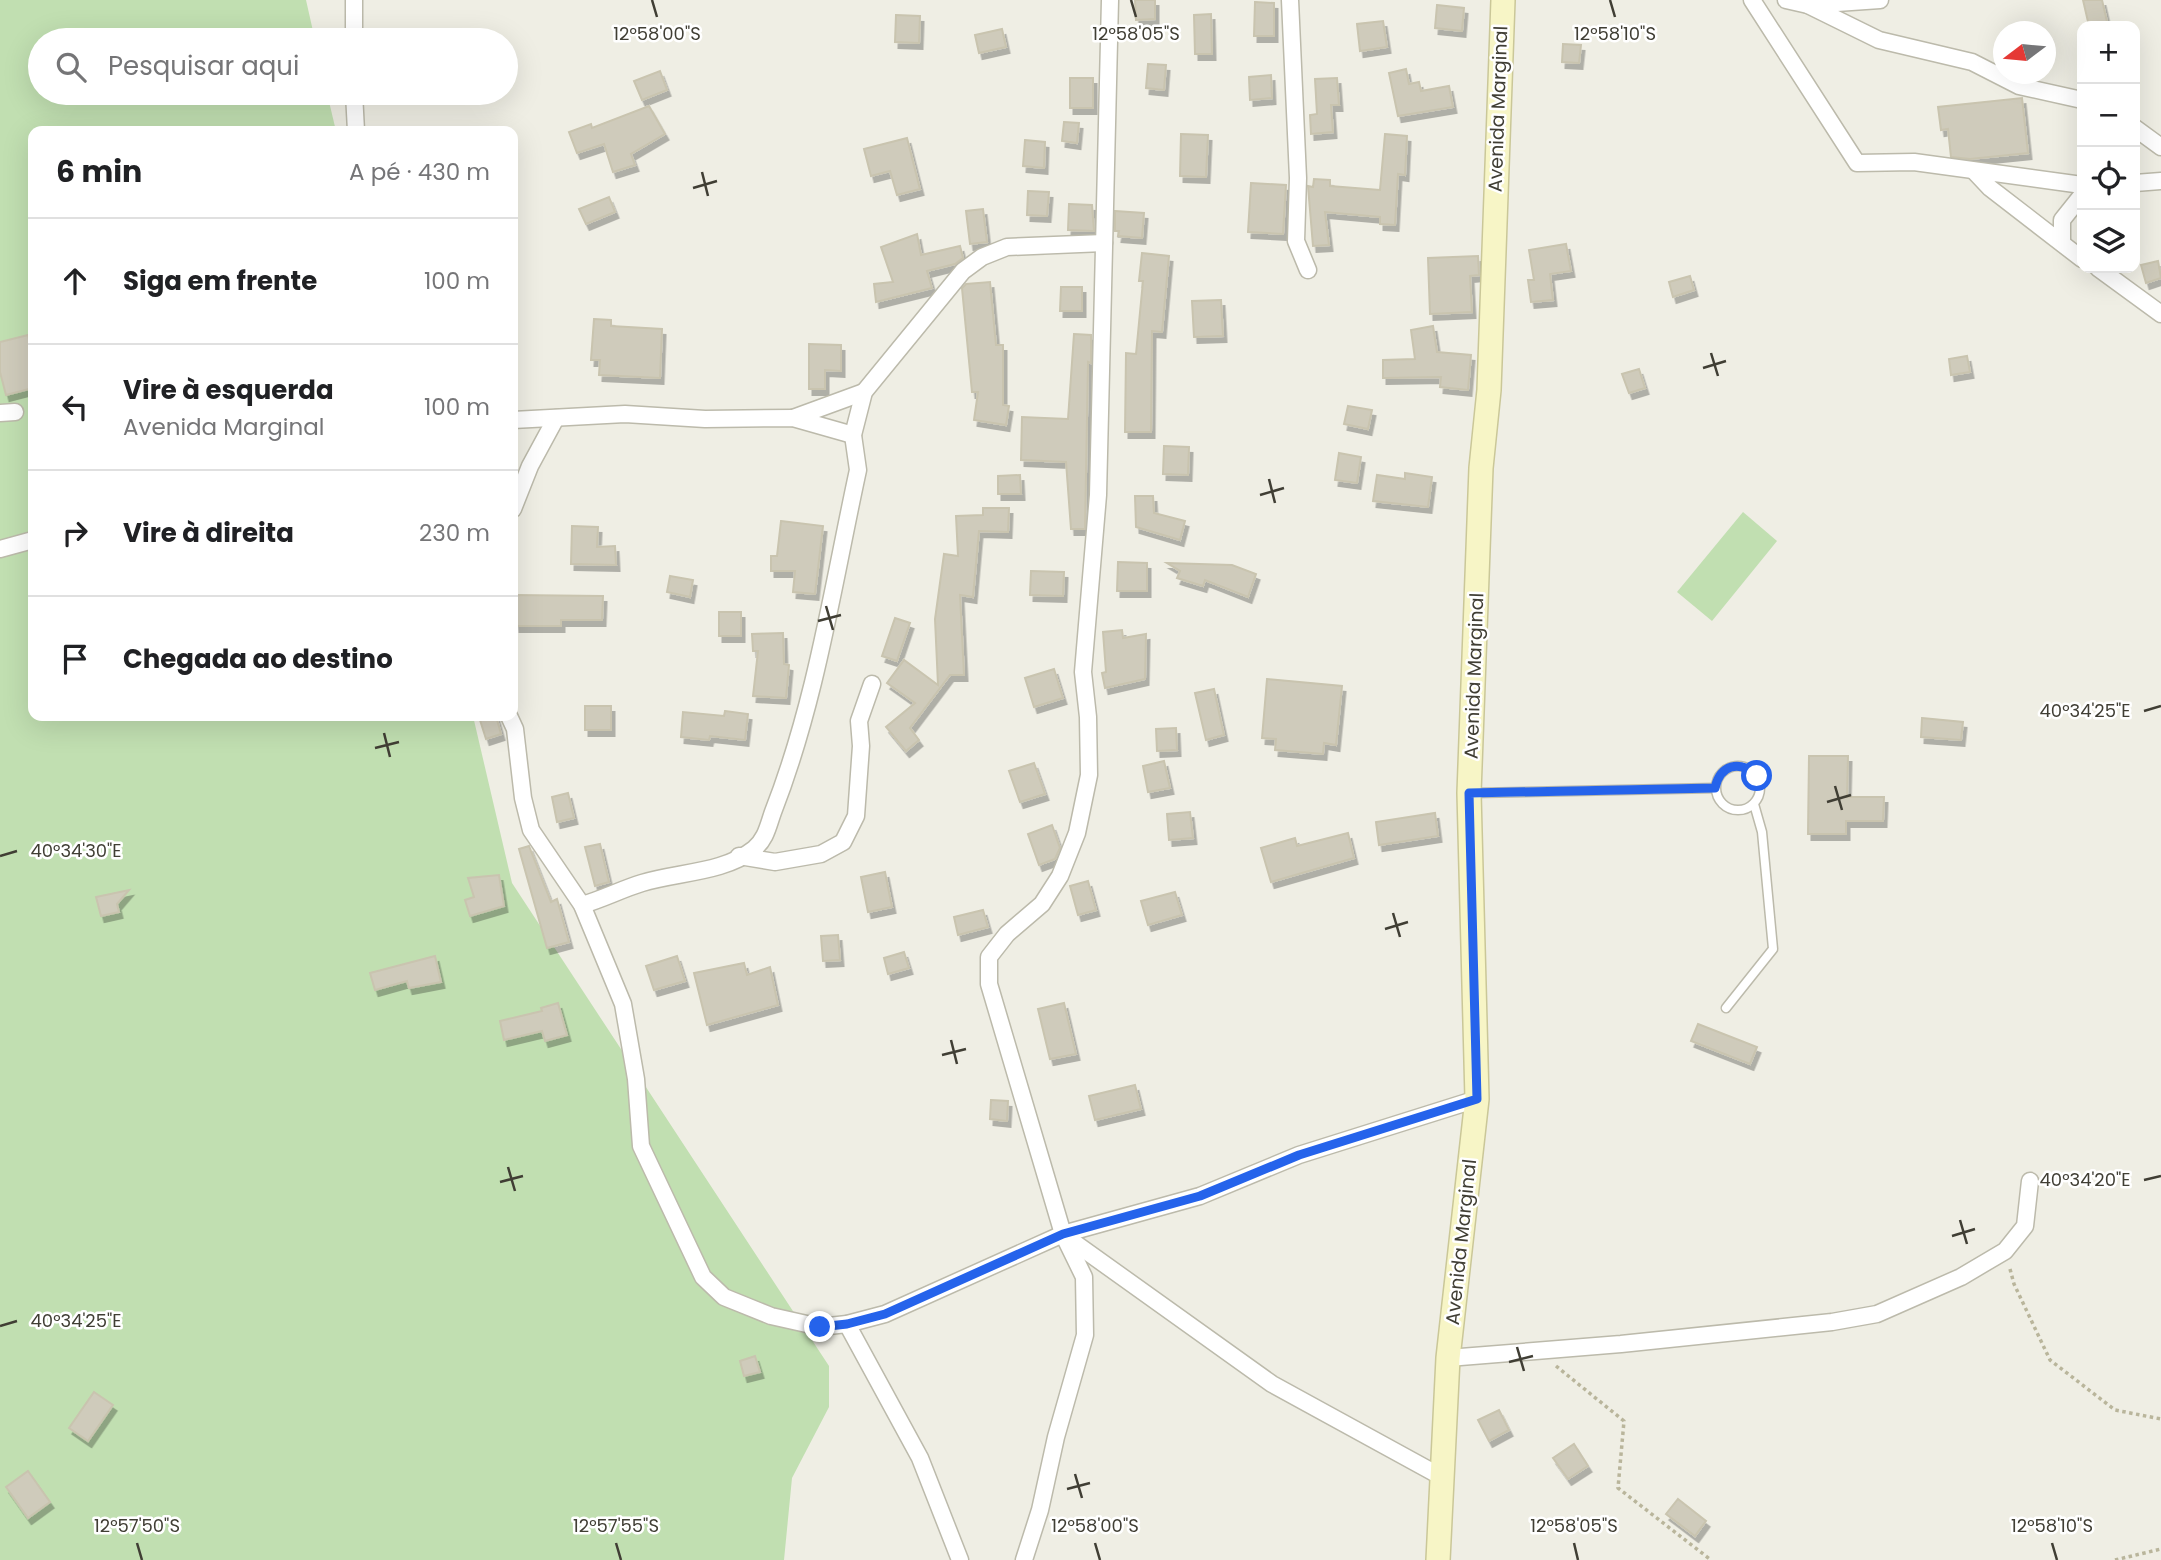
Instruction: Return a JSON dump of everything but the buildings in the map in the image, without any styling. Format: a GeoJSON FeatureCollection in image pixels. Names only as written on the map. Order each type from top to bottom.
{"type":"FeatureCollection","features":[{"type":"Feature","properties":{"kind":"street"},"geometry":{"type":"LineString","coordinates":[[354,0],[354,28]]}},
{"type":"Feature","properties":{"kind":"street"},"geometry":{"type":"LineString","coordinates":[[1024,1560],[1040,1510],[1056,1437],[1085,1335],[1084,1277],[1063,1234],[989,984],[989,957],[1007,934],[1042,904],[1060,876],[1077,833],[1089,775],[1088,717],[1083,672],[1098,495],[1110,0]]}},
{"type":"Feature","properties":{"kind":"street"},"geometry":{"type":"LineString","coordinates":[[1290,0],[1298,178],[1296,242],[1308,270]]}},
{"type":"Feature","properties":{"kind":"street","name":"Avenida Marginal"},"geometry":{"type":"LineString","coordinates":[[1438,1560],[1440,1476],[1448,1358],[1477,1099],[1469,793],[1481,468],[1489,390],[1503,0]]}},
{"type":"Feature","properties":{"kind":"street"},"geometry":{"type":"LineString","coordinates":[[1752,0],[1857,163],[1914,162],[2077,184]]}},
{"type":"Feature","properties":{"kind":"street"},"geometry":{"type":"LineString","coordinates":[[1786,0],[1808,5],[1879,40],[1972,62],[2019,86],[2077,99]]}},
{"type":"Feature","properties":{"kind":"street"},"geometry":{"type":"LineString","coordinates":[[1808,5],[1880,0]]}},
{"type":"Feature","properties":{"kind":"street"},"geometry":{"type":"LineString","coordinates":[[355,105],[356,126]]}},
{"type":"Feature","properties":{"kind":"street"},"geometry":{"type":"LineString","coordinates":[[2140,132],[2161,147]]}},
{"type":"Feature","properties":{"kind":"street"},"geometry":{"type":"LineString","coordinates":[[1974,171],[1990,188],[2077,255]]}},
{"type":"Feature","properties":{"kind":"street"},"geometry":{"type":"LineString","coordinates":[[2140,183],[2161,181]]}},
{"type":"Feature","properties":{"kind":"street"},"geometry":{"type":"LineString","coordinates":[[2062,243],[2062,220],[2077,201]]}},
{"type":"Feature","properties":{"kind":"street"},"geometry":{"type":"LineString","coordinates":[[582,905],[613,896],[640,883],[719,865],[753,850],[765,837],[781,795],[812,691],[858,470],[853,435],[864,392],[963,271],[982,257],[1007,247],[1104,243]]}},
{"type":"Feature","properties":{"kind":"street"},"geometry":{"type":"LineString","coordinates":[[2105,273],[2161,314]]}},
{"type":"Feature","properties":{"kind":"street"},"geometry":{"type":"LineString","coordinates":[[793,418],[864,392]]}},
{"type":"Feature","properties":{"kind":"street"},"geometry":{"type":"LineString","coordinates":[[518,420],[625,414],[705,419],[793,418],[853,435]]}},
{"type":"Feature","properties":{"kind":"street"},"geometry":{"type":"LineString","coordinates":[[518,496],[530,466],[556,418]]}},
{"type":"Feature","properties":{"kind":"street"},"geometry":{"type":"LineString","coordinates":[[0,550],[28,542]]}},
{"type":"Feature","properties":{"kind":"street"},"geometry":{"type":"LineString","coordinates":[[739,856],[775,862],[821,854],[843,842],[856,816],[861,746],[859,720],[872,684]]}},
{"type":"Feature","properties":{"kind":"street"},"geometry":{"type":"LineString","coordinates":[[511,721],[515,729],[523,798],[531,830],[582,905],[623,1004],[636,1079],[641,1146],[703,1277],[724,1297],[771,1316],[820,1327],[847,1324],[885,1314],[1063,1234],[1200,1196],[1299,1155],[1477,1099]]}},
{"type":"Feature","properties":{"kind":"street"},"geometry":{"type":"LineString","coordinates":[[1448,1358],[1832,1322],[1877,1314],[1961,1277],[2005,1251],[2025,1226],[2030,1181]]}},
{"type":"Feature","properties":{"kind":"street"},"geometry":{"type":"LineString","coordinates":[[1063,1234],[1272,1384],[1440,1476]]}},
{"type":"Feature","properties":{"kind":"street"},"geometry":{"type":"LineString","coordinates":[[847,1324],[919,1458],[960,1560]]}},
{"type":"Feature","properties":{"kind":"lane"},"geometry":{"type":"LineString","coordinates":[[1726,1007],[1773,948],[1762,832],[1754,804],[1760,787],[1757,776],[1748,768],[1737,765],[1726,769],[1718,777],[1715,788],[1718,800],[1727,808],[1738,810],[1754,804]]}},
{"type":"Feature","properties":{"kind":"lane"},"geometry":{"type":"LineString","coordinates":[[1469,793],[1715,788]]}},
{"type":"Feature","properties":{"kind":"path"},"geometry":{"type":"LineString","coordinates":[[2005,1251],[2014,1284],[2050,1360],[2115,1410],[2161,1419]]}},
{"type":"Feature","properties":{"kind":"path"},"geometry":{"type":"LineString","coordinates":[[1535,1350],[1623,1421],[1618,1488],[1712,1560]]}},
{"type":"Feature","properties":{"kind":"path"},"geometry":{"type":"LineString","coordinates":[[2115,1560],[2161,1549]]}},
{"type":"Feature","properties":{"kind":"green space"},"geometry":{"type":"Polygon","coordinates":[[[0,0],[306,0],[312,28],[28,28],[28,105],[330,105],[335,126],[28,126],[28,721],[474,721],[512,883],[829,1366],[829,1407],[792,1478],[784,1560],[0,1560],[0,0]]]}},
{"type":"Feature","properties":{"kind":"green space"},"geometry":{"type":"Polygon","coordinates":[[[1743,512],[1777,541],[1712,621],[1677,592],[1743,512]]]}},
{"type":"Feature","properties":{"kind":"route"},"geometry":{"type":"LineString","coordinates":[[820,1327],[847,1324],[885,1314],[1063,1234],[1200,1196],[1299,1155],[1477,1099],[1469,793],[1715,788],[1718,777],[1726,769],[1737,765],[1748,768],[1757,776]]}}]}
